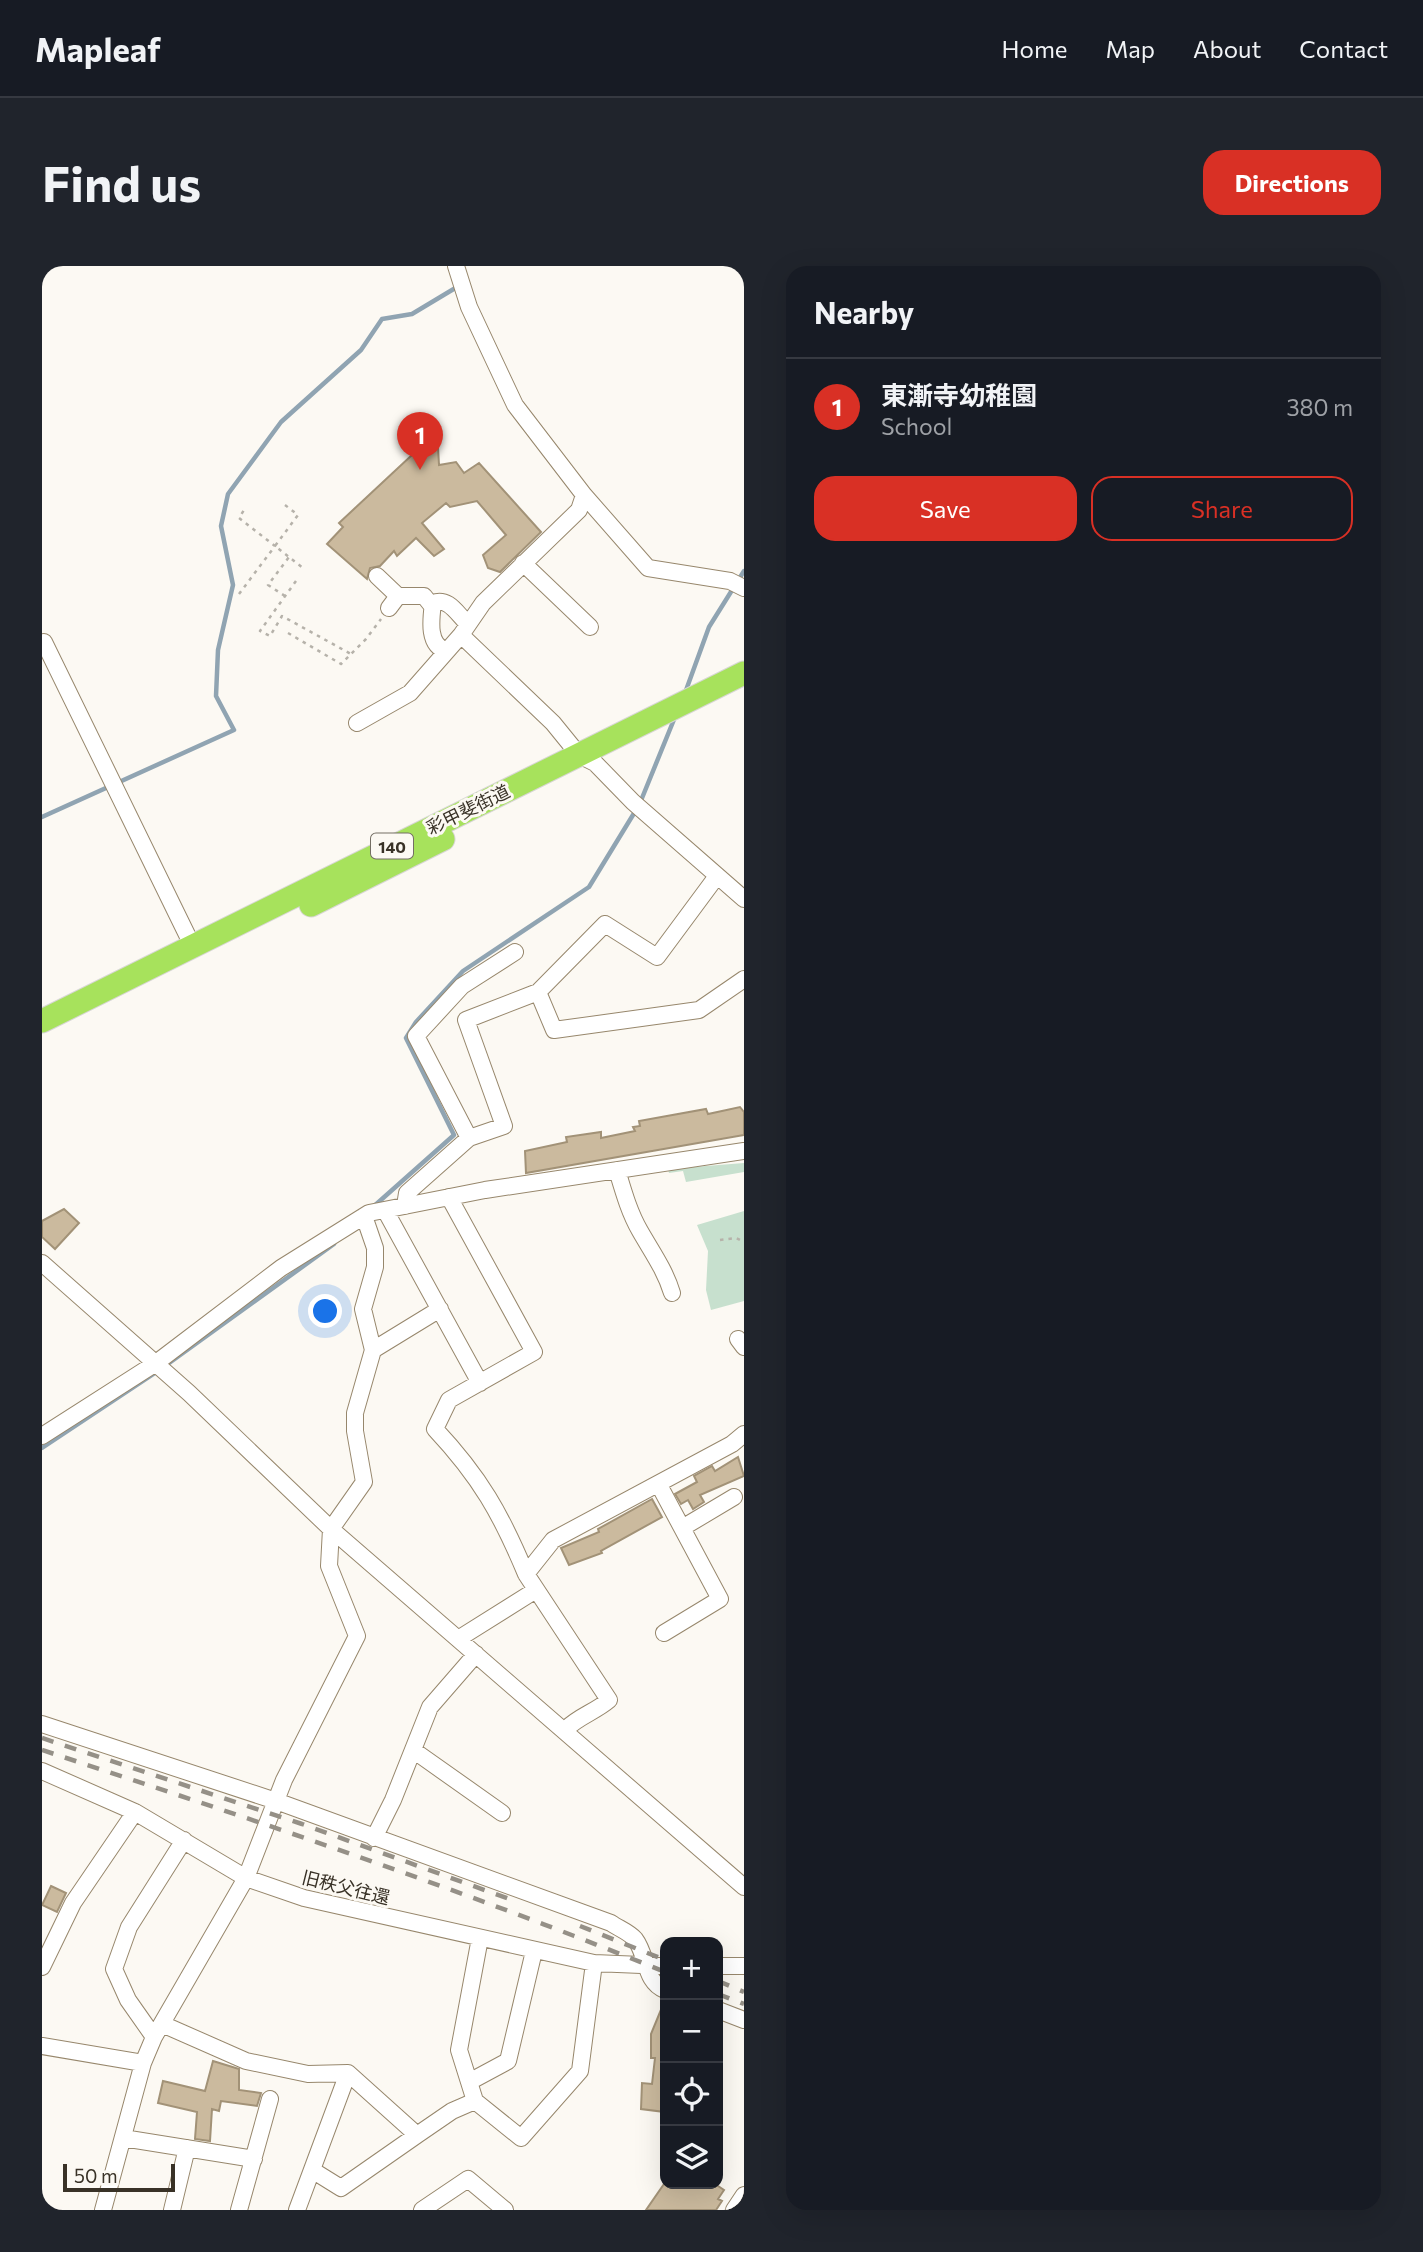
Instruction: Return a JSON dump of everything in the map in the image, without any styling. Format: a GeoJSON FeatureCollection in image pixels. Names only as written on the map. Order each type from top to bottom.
{"type":"FeatureCollection","features":[{"type":"Feature","properties":{"kind":"highway","name":"彩甲斐街道"},"geometry":{"type":"LineString","coordinates":[[42,1038],[587,759],[744,673]]}},
{"type":"Feature","properties":{"kind":"highway","name":"彩甲斐街道"},"geometry":{"type":"LineString","coordinates":[[42,1021],[587,759],[744,690]]}},
{"type":"Feature","properties":{"kind":"street"},"geometry":{"type":"LineString","coordinates":[[457,270],[465,294],[515,405],[584,495],[648,568],[730,581],[744,588]]}},
{"type":"Feature","properties":{"kind":"street"},"geometry":{"type":"LineString","coordinates":[[357,723],[410,692],[465,630],[483,603],[579,510],[584,495]]}},
{"type":"Feature","properties":{"kind":"street"},"geometry":{"type":"LineString","coordinates":[[523,563],[590,627]]}},
{"type":"Feature","properties":{"kind":"street"},"geometry":{"type":"LineString","coordinates":[[377,576],[394,602],[419,594],[427,598],[432,606],[433,640],[439,648],[447,651]]}},
{"type":"Feature","properties":{"kind":"street"},"geometry":{"type":"LineString","coordinates":[[432,606],[436,601],[444,602],[465,630],[587,759],[744,898]]}},
{"type":"Feature","properties":{"kind":"street"},"geometry":{"type":"LineString","coordinates":[[44,642],[193,947]]}},
{"type":"Feature","properties":{"kind":"street"},"geometry":{"type":"LineString","coordinates":[[405,1206],[407,1193],[469,1138],[504,1126],[466,1020],[538,992],[606,924],[657,957],[717,876]]}},
{"type":"Feature","properties":{"kind":"street"},"geometry":{"type":"LineString","coordinates":[[469,1138],[416,1036],[462,986],[515,952]]}},
{"type":"Feature","properties":{"kind":"street"},"geometry":{"type":"LineString","coordinates":[[538,992],[554,1030],[699,1010],[744,979]]}},
{"type":"Feature","properties":{"kind":"street"},"geometry":{"type":"LineString","coordinates":[[42,1436],[156,1363],[281,1268],[373,1213],[449,1197],[744,1151]]}},
{"type":"Feature","properties":{"kind":"street"},"geometry":{"type":"LineString","coordinates":[[617,1170],[630,1210],[666,1272],[672,1293]]}},
{"type":"Feature","properties":{"kind":"street"},"geometry":{"type":"LineString","coordinates":[[449,1197],[534,1352],[449,1400],[435,1429],[470,1466],[502,1516],[526,1574],[609,1700],[596,1711],[578,1717],[566,1729]]}},
{"type":"Feature","properties":{"kind":"street"},"geometry":{"type":"LineString","coordinates":[[373,1213],[440,1309],[480,1382]]}},
{"type":"Feature","properties":{"kind":"street"},"geometry":{"type":"LineString","coordinates":[[103,2210],[143,2063],[158,2031],[246,1878],[276,1801],[357,1636],[329,1566],[331,1529],[364,1482],[355,1431],[355,1413],[373,1350],[363,1309],[375,1267],[373,1213]]}},
{"type":"Feature","properties":{"kind":"street"},"geometry":{"type":"LineString","coordinates":[[42,1263],[156,1363],[331,1529],[566,1729],[744,1886]]}},
{"type":"Feature","properties":{"kind":"street"},"geometry":{"type":"LineString","coordinates":[[373,1350],[440,1309]]}},
{"type":"Feature","properties":{"kind":"street"},"geometry":{"type":"LineString","coordinates":[[526,1574],[554,1540],[659,1485],[732,1444],[744,1434]]}},
{"type":"Feature","properties":{"kind":"street"},"geometry":{"type":"LineString","coordinates":[[659,1485],[720,1599],[664,1633]]}},
{"type":"Feature","properties":{"kind":"street"},"geometry":{"type":"LineString","coordinates":[[682,1528],[734,1497]]}},
{"type":"Feature","properties":{"kind":"street"},"geometry":{"type":"LineString","coordinates":[[458,1639],[536,1590]]}},
{"type":"Feature","properties":{"kind":"street"},"geometry":{"type":"LineString","coordinates":[[374,1838],[430,1707],[476,1654]]}},
{"type":"Feature","properties":{"kind":"street"},"geometry":{"type":"LineString","coordinates":[[42,1724],[276,1801],[611,1923],[634,1938],[648,1966],[650,1979],[660,1988]]}},
{"type":"Feature","properties":{"kind":"street"},"geometry":{"type":"LineString","coordinates":[[413,1750],[502,1813]]}},
{"type":"Feature","properties":{"kind":"street","name":"旧秩父往還"},"geometry":{"type":"LineString","coordinates":[[42,1771],[135,1812],[246,1878],[304,1898],[593,1963],[660,1966]]}},
{"type":"Feature","properties":{"kind":"street"},"geometry":{"type":"LineString","coordinates":[[42,1967],[73,1903],[135,1812]]}},
{"type":"Feature","properties":{"kind":"street"},"geometry":{"type":"LineString","coordinates":[[184,1840],[129,1927],[114,1969],[128,2000],[158,2031],[246,2061],[308,2074],[348,2073],[417,2135]]}},
{"type":"Feature","properties":{"kind":"street"},"geometry":{"type":"LineString","coordinates":[[480,1938],[459,2050],[475,2101],[521,2138],[580,2071],[593,1963]]}},
{"type":"Feature","properties":{"kind":"street"},"geometry":{"type":"LineString","coordinates":[[469,2082],[508,2061],[534,1951]]}},
{"type":"Feature","properties":{"kind":"street"},"geometry":{"type":"LineString","coordinates":[[723,1966],[744,1966]]}},
{"type":"Feature","properties":{"kind":"street"},"geometry":{"type":"LineString","coordinates":[[723,2012],[744,2020]]}},
{"type":"Feature","properties":{"kind":"street"},"geometry":{"type":"LineString","coordinates":[[42,2046],[143,2063]]}},
{"type":"Feature","properties":{"kind":"street"},"geometry":{"type":"LineString","coordinates":[[297,2210],[348,2073]]}},
{"type":"Feature","properties":{"kind":"street"},"geometry":{"type":"LineString","coordinates":[[239,2210],[271,2099]]}},
{"type":"Feature","properties":{"kind":"street"},"geometry":{"type":"LineString","coordinates":[[312,2170],[341,2188],[452,2111],[475,2101]]}},
{"type":"Feature","properties":{"kind":"street"},"geometry":{"type":"LineString","coordinates":[[122,2138],[254,2159]]}},
{"type":"Feature","properties":{"kind":"street"},"geometry":{"type":"LineString","coordinates":[[172,2210],[187,2148]]}},
{"type":"Feature","properties":{"kind":"street"},"geometry":{"type":"LineString","coordinates":[[422,2210],[468,2179],[505,2210]]}},
{"type":"Feature","properties":{"kind":"street"},"geometry":{"type":"LineString","coordinates":[[734,2210],[744,2195]]}},
{"type":"Feature","properties":{"kind":"path"},"geometry":{"type":"LineString","coordinates":[[239,594],[298,515],[285,505]]}},
{"type":"Feature","properties":{"kind":"path"},"geometry":{"type":"LineString","coordinates":[[244,510],[239,518],[303,568]]}},
{"type":"Feature","properties":{"kind":"path"},"geometry":{"type":"LineString","coordinates":[[285,596],[268,585],[289,556]]}},
{"type":"Feature","properties":{"kind":"path"},"geometry":{"type":"LineString","coordinates":[[296,581],[260,631],[270,636],[282,616],[351,654]]}},
{"type":"Feature","properties":{"kind":"path"},"geometry":{"type":"LineString","coordinates":[[288,633],[341,664],[394,602]]}},
{"type":"Feature","properties":{"kind":"path"},"geometry":{"type":"LineString","coordinates":[[720,1240],[743,1240]]}},
{"type":"Feature","properties":{"kind":"green space"},"geometry":{"type":"Polygon","coordinates":[[[744,1163],[744,1172],[686,1182],[683,1171],[669,1173],[668,1169],[744,1163]]]}},
{"type":"Feature","properties":{"kind":"green space"},"geometry":{"type":"Polygon","coordinates":[[[744,1211],[744,1301],[711,1310],[706,1290],[708,1251],[697,1225],[744,1211]]]}},
{"type":"Feature","properties":{"kind":"building"},"geometry":{"type":"Polygon","coordinates":[[[427,441],[438,447],[439,465],[456,462],[464,473],[479,463],[541,532],[500,572],[488,568],[483,555],[506,535],[477,501],[450,507],[446,503],[422,523],[444,549],[434,556],[416,538],[397,556],[394,551],[380,566],[370,568],[367,579],[327,544],[343,527],[339,523],[427,441]]]}},
{"type":"Feature","properties":{"kind":"building"},"geometry":{"type":"Polygon","coordinates":[[[740,1107],[744,1112],[744,1135],[526,1173],[525,1151],[567,1142],[566,1137],[601,1132],[601,1138],[635,1131],[633,1127],[640,1126],[639,1121],[706,1109],[708,1114],[740,1107]]]}},
{"type":"Feature","properties":{"kind":"building"},"geometry":{"type":"Polygon","coordinates":[[[64,1209],[79,1223],[55,1249],[42,1237],[42,1221],[64,1209]]]}},
{"type":"Feature","properties":{"kind":"building"},"geometry":{"type":"Polygon","coordinates":[[[738,1457],[744,1476],[700,1495],[704,1502],[693,1509],[688,1500],[681,1504],[675,1494],[697,1482],[694,1476],[712,1466],[715,1471],[738,1457]]]}},
{"type":"Feature","properties":{"kind":"building"},"geometry":{"type":"Polygon","coordinates":[[[652,1499],[662,1517],[601,1551],[602,1553],[569,1565],[561,1548],[599,1532],[598,1529],[652,1499]]]}},
{"type":"Feature","properties":{"kind":"building"},"geometry":{"type":"Polygon","coordinates":[[[51,1886],[66,1893],[57,1912],[42,1905],[51,1886]]]}},
{"type":"Feature","properties":{"kind":"building"},"geometry":{"type":"Polygon","coordinates":[[[660,2012],[660,2111],[641,2109],[642,2083],[652,2084],[655,2058],[651,2058],[651,2034],[660,2012]]]}},
{"type":"Feature","properties":{"kind":"building"},"geometry":{"type":"Polygon","coordinates":[[[213,2061],[239,2069],[239,2090],[261,2093],[257,2106],[221,2101],[219,2111],[212,2109],[210,2141],[195,2139],[197,2112],[158,2103],[163,2081],[205,2091],[213,2061]]]}},
{"type":"Feature","properties":{"kind":"building"},"geometry":{"type":"Polygon","coordinates":[[[661,2189],[724,2190],[718,2199],[722,2201],[716,2210],[646,2210],[661,2189]]]}},
{"type":"Feature","properties":{"kind":"waterway"},"geometry":{"type":"LineString","coordinates":[[42,817],[234,730],[216,696],[218,650],[233,585],[221,526],[228,494],[281,422],[361,350],[382,319],[412,314],[457,287]]}},
{"type":"Feature","properties":{"kind":"waterway"},"geometry":{"type":"LineString","coordinates":[[685,693],[709,627],[744,571]]}},
{"type":"Feature","properties":{"kind":"waterway"},"geometry":{"type":"LineString","coordinates":[[640,803],[675,717]]}},
{"type":"Feature","properties":{"kind":"waterway"},"geometry":{"type":"LineString","coordinates":[[373,1207],[454,1135],[406,1038],[416,1022],[463,971],[589,887],[636,810]]}},
{"type":"Feature","properties":{"kind":"waterway"},"geometry":{"type":"LineString","coordinates":[[165,1366],[334,1244]]}},
{"type":"Feature","properties":{"kind":"waterway"},"geometry":{"type":"LineString","coordinates":[[42,1448],[158,1371]]}},
{"type":"Feature","properties":{"kind":"railway"},"geometry":{"type":"LineString","coordinates":[[42,1738],[302,1824],[512,1900]]}},
{"type":"Feature","properties":{"kind":"railway"},"geometry":{"type":"LineString","coordinates":[[42,1750],[434,1883],[660,1970]]}},
{"type":"Feature","properties":{"kind":"railway"},"geometry":{"type":"LineString","coordinates":[[580,1926],[660,1958]]}},
{"type":"Feature","properties":{"kind":"railway"},"geometry":{"type":"LineString","coordinates":[[723,1983],[744,1992]]}},
{"type":"Feature","properties":{"kind":"railway"},"geometry":{"type":"LineString","coordinates":[[723,1996],[744,2004]]}},
{"type":"Feature","properties":{"kind":"place","name":"東漸寺幼稚園"},"geometry":{"type":"Point","coordinates":[420,470]}}]}
